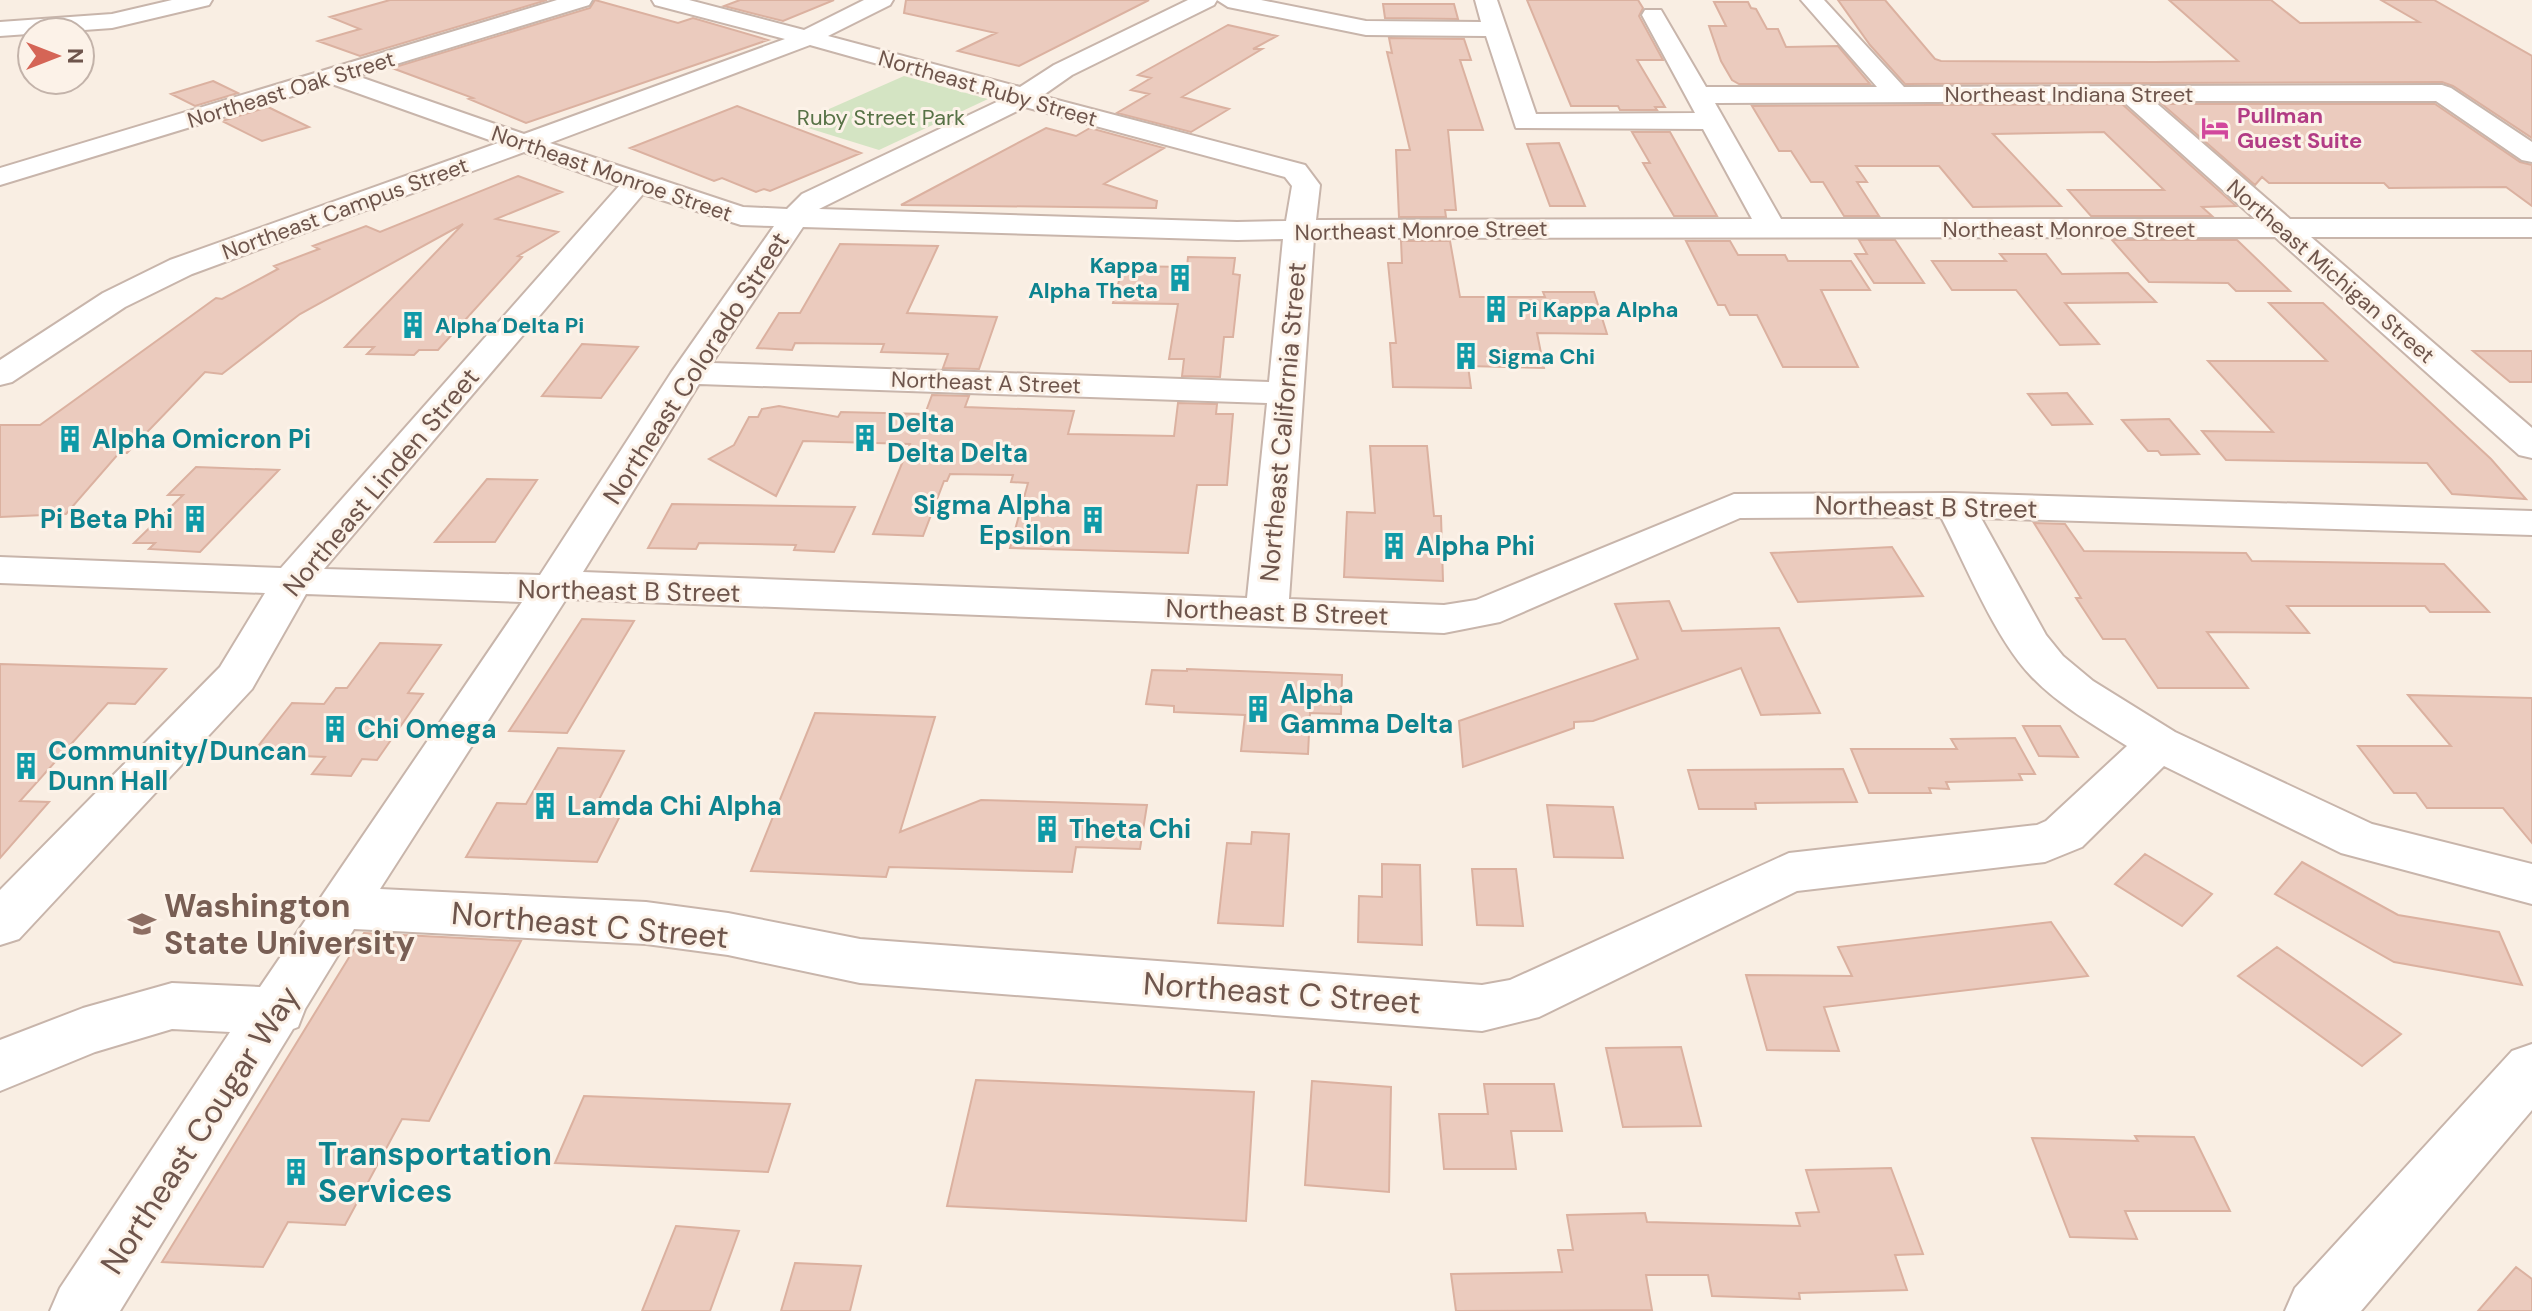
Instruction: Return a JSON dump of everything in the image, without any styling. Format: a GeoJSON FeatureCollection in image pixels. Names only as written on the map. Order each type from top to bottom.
{"type":"FeatureCollection","features":[{"type":"Feature","properties":{"kind":"street"},"geometry":{"type":"LineString","coordinates":[[96,38],[134,0]]}},
{"type":"Feature","properties":{"kind":"street"},"geometry":{"type":"LineString","coordinates":[[0,29],[112,21],[201,0]]}},
{"type":"Feature","properties":{"kind":"street","name":"Northeast Oak Street"},"geometry":{"type":"LineString","coordinates":[[0,177],[581,0]]}},
{"type":"Feature","properties":{"kind":"street","name":"Northeast Ruby Street"},"geometry":{"type":"LineString","coordinates":[[663,0],[1004,89],[1021,98],[1295,171],[1306,185]]}},
{"type":"Feature","properties":{"kind":"street","name":"Northeast Campus Street"},"geometry":{"type":"LineString","coordinates":[[0,375],[114,300],[160,276],[782,50],[882,0]]}},
{"type":"Feature","properties":{"kind":"street","name":"Northeast Colorado Street"},"geometry":{"type":"LineString","coordinates":[[340,908],[553,587],[688,373],[794,218],[812,200],[1006,108],[1063,70],[1206,0]]}},
{"type":"Feature","properties":{"kind":"street"},"geometry":{"type":"LineString","coordinates":[[1228,0],[1366,28],[1496,29]]}},
{"type":"Feature","properties":{"kind":"street"},"geometry":{"type":"LineString","coordinates":[[1486,0],[1525,122],[1711,121]]}},
{"type":"Feature","properties":{"kind":"street"},"geometry":{"type":"LineString","coordinates":[[1812,0],[1896,93]]}},
{"type":"Feature","properties":{"kind":"street"},"geometry":{"type":"LineString","coordinates":[[1653,15],[1772,229]]}},
{"type":"Feature","properties":{"kind":"street","name":"Northeast Monroe Street"},"geometry":{"type":"LineString","coordinates":[[333,76],[522,144],[741,216],[1299,232],[1335,228],[2532,228]]}},
{"type":"Feature","properties":{"kind":"street","name":"Northeast Indiana Street"},"geometry":{"type":"LineString","coordinates":[[1696,95],[2442,93],[2532,154]]}},
{"type":"Feature","properties":{"kind":"street","name":"Northeast Michigan Street"},"geometry":{"type":"LineString","coordinates":[[2130,94],[2532,447]]}},
{"type":"Feature","properties":{"kind":"street","name":"Northeast Linden Street"},"geometry":{"type":"LineString","coordinates":[[0,924],[236,678],[291,582],[637,183]]}},
{"type":"Feature","properties":{"kind":"street","name":"Northeast California Street"},"geometry":{"type":"LineString","coordinates":[[1267,611],[1299,232],[1306,185]]}},
{"type":"Feature","properties":{"kind":"street","name":"Northeast A Street"},"geometry":{"type":"LineString","coordinates":[[688,373],[1285,393]]}},
{"type":"Feature","properties":{"kind":"street"},"geometry":{"type":"LineString","coordinates":[[1954,505],[2028,642],[2047,666],[2077,692],[2158,744],[2359,840],[2532,884]]}},
{"type":"Feature","properties":{"kind":"street","name":"Northeast B Street"},"geometry":{"type":"LineString","coordinates":[[0,570],[513,589],[588,585],[1444,619],[1485,612],[1734,506],[1954,505],[2532,523]]}},
{"type":"Feature","properties":{"kind":"street","name":"Northeast C Street"},"geometry":{"type":"LineString","coordinates":[[340,908],[646,923],[728,934],[860,961],[1482,1008],[1519,1001],[1789,872],[2045,843],[2064,834],[2158,744]]}},
{"type":"Feature","properties":{"kind":"street","name":"Northeast Cougar Way"},"geometry":{"type":"LineString","coordinates":[[83,1311],[278,1011],[340,908]]}},
{"type":"Feature","properties":{"kind":"street"},"geometry":{"type":"LineString","coordinates":[[0,1066],[83,1032],[172,1006],[278,1011]]}},
{"type":"Feature","properties":{"kind":"street"},"geometry":{"type":"LineString","coordinates":[[2318,1311],[2532,1069]]}},
{"type":"Feature","properties":{"kind":"green space","name":"Ruby Street Park"},"geometry":{"type":"Polygon","coordinates":[[[904,76],[988,99],[879,150],[795,124],[904,76]]]}},
{"type":"Feature","properties":{"kind":"building"},"geometry":{"type":"Polygon","coordinates":[[[390,0],[547,0],[360,56],[318,41],[360,29],[330,17],[390,0]]]}},
{"type":"Feature","properties":{"kind":"building"},"geometry":{"type":"Polygon","coordinates":[[[595,0],[678,23],[693,18],[768,40],[526,123],[469,99],[473,98],[392,68],[590,8],[595,0]]]}},
{"type":"Feature","properties":{"kind":"building"},"geometry":{"type":"Polygon","coordinates":[[[740,0],[834,0],[783,21],[724,6],[740,0]]]}},
{"type":"Feature","properties":{"kind":"building"},"geometry":{"type":"Polygon","coordinates":[[[906,0],[1149,0],[1019,66],[958,51],[996,33],[904,13],[906,0]]]}},
{"type":"Feature","properties":{"kind":"building"},"geometry":{"type":"Polygon","coordinates":[[[1527,0],[1638,0],[1643,8],[1639,16],[1663,60],[1637,60],[1665,107],[1655,107],[1657,110],[1620,110],[1618,106],[1571,106],[1527,0]]]}},
{"type":"Feature","properties":{"kind":"building"},"geometry":{"type":"Polygon","coordinates":[[[1838,0],[1885,0],[1935,59],[1941,61],[2155,62],[2238,61],[2169,0],[2271,0],[2300,23],[2419,22],[2381,0],[2434,0],[2532,56],[2532,138],[2453,86],[2442,82],[1905,84],[1870,45],[1838,0]]]}},
{"type":"Feature","properties":{"kind":"building"},"geometry":{"type":"Polygon","coordinates":[[[1714,2],[1748,2],[1751,8],[1756,9],[1767,29],[1778,29],[1786,47],[1838,46],[1870,84],[1739,84],[1732,80],[1721,61],[1709,26],[1726,26],[1714,2]]]}},
{"type":"Feature","properties":{"kind":"building"},"geometry":{"type":"Polygon","coordinates":[[[1383,4],[1454,4],[1458,19],[1385,18],[1383,4]]]}},
{"type":"Feature","properties":{"kind":"building"},"geometry":{"type":"Polygon","coordinates":[[[1228,25],[1277,36],[1253,49],[1262,49],[1182,97],[1229,109],[1191,132],[1117,113],[1149,94],[1131,90],[1151,78],[1138,75],[1228,25]]]}},
{"type":"Feature","properties":{"kind":"building"},"geometry":{"type":"Polygon","coordinates":[[[1389,38],[1464,39],[1471,60],[1460,60],[1483,130],[1448,130],[1456,210],[1445,210],[1446,217],[1399,217],[1396,150],[1410,150],[1387,52],[1392,53],[1389,38]]]}},
{"type":"Feature","properties":{"kind":"building"},"geometry":{"type":"Polygon","coordinates":[[[213,81],[238,93],[195,106],[171,94],[213,81]]]}},
{"type":"Feature","properties":{"kind":"building"},"geometry":{"type":"Polygon","coordinates":[[[2122,104],[2236,206],[2202,207],[2212,216],[2091,216],[2068,190],[2164,190],[2104,132],[1993,134],[2061,206],[1973,207],[1939,166],[1856,166],[1867,182],[1857,182],[1879,216],[1844,216],[1823,182],[1811,182],[1791,151],[1779,151],[1752,106],[2122,104]]]}},
{"type":"Feature","properties":{"kind":"building"},"geometry":{"type":"Polygon","coordinates":[[[2162,104],[2435,104],[2520,162],[2532,165],[2532,206],[2506,187],[2389,188],[2384,183],[2269,183],[2262,177],[2255,185],[2162,104]]]}},
{"type":"Feature","properties":{"kind":"building"},"geometry":{"type":"Polygon","coordinates":[[[737,106],[861,153],[770,191],[764,189],[756,192],[722,178],[714,181],[630,148],[737,106]]]}},
{"type":"Feature","properties":{"kind":"building"},"geometry":{"type":"Polygon","coordinates":[[[268,107],[309,127],[262,141],[222,121],[268,107]]]}},
{"type":"Feature","properties":{"kind":"building"},"geometry":{"type":"Polygon","coordinates":[[[1046,128],[1076,136],[1090,128],[1164,148],[1104,184],[1157,201],[1156,208],[901,205],[1046,128]]]}},
{"type":"Feature","properties":{"kind":"building"},"geometry":{"type":"Polygon","coordinates":[[[1632,132],[1670,132],[1717,216],[1674,216],[1643,163],[1650,163],[1632,132]]]}},
{"type":"Feature","properties":{"kind":"building"},"geometry":{"type":"Polygon","coordinates":[[[1559,143],[1585,206],[1550,206],[1527,144],[1559,143]]]}},
{"type":"Feature","properties":{"kind":"building"},"geometry":{"type":"Polygon","coordinates":[[[518,176],[562,192],[496,219],[558,232],[518,256],[522,257],[438,350],[419,350],[414,355],[367,354],[374,347],[345,347],[463,224],[300,314],[222,374],[205,372],[127,453],[119,453],[66,514],[0,517],[0,425],[40,425],[216,298],[222,299],[278,269],[274,266],[319,249],[313,246],[366,226],[380,232],[518,176]]]}},
{"type":"Feature","properties":{"kind":"building"},"geometry":{"type":"Polygon","coordinates":[[[1859,240],[1895,240],[1924,283],[1874,283],[1855,254],[1867,254],[1859,240]]]}},
{"type":"Feature","properties":{"kind":"building"},"geometry":{"type":"Polygon","coordinates":[[[2112,240],[2237,240],[2290,291],[2236,291],[2228,283],[2149,282],[2112,240]]]}},
{"type":"Feature","properties":{"kind":"building"},"geometry":{"type":"Polygon","coordinates":[[[1401,241],[1450,241],[1460,297],[1545,297],[1543,292],[1594,292],[1607,334],[1537,333],[1544,368],[1468,366],[1471,388],[1393,387],[1390,343],[1396,343],[1388,263],[1402,263],[1401,241]]]}},
{"type":"Feature","properties":{"kind":"building"},"geometry":{"type":"Polygon","coordinates":[[[1686,241],[1730,241],[1738,255],[1785,255],[1788,261],[1851,261],[1870,290],[1821,290],[1858,367],[1783,367],[1757,315],[1730,315],[1725,305],[1718,305],[1686,241]]]}},
{"type":"Feature","properties":{"kind":"building"},"geometry":{"type":"Polygon","coordinates":[[[840,244],[938,246],[907,313],[997,317],[979,369],[943,368],[948,354],[881,352],[884,344],[795,343],[792,350],[757,348],[779,313],[800,313],[840,244]]]}},
{"type":"Feature","properties":{"kind":"building"},"geometry":{"type":"Polygon","coordinates":[[[2000,254],[2046,254],[2062,274],[2128,273],[2156,302],[2065,303],[2099,344],[2060,345],[2016,290],[1952,290],[1932,261],[2006,261],[2000,254]]]}},
{"type":"Feature","properties":{"kind":"building"},"geometry":{"type":"Polygon","coordinates":[[[1188,257],[1235,258],[1233,274],[1240,275],[1233,337],[1224,337],[1220,377],[1182,376],[1184,359],[1169,359],[1178,304],[1113,303],[1123,266],[1187,267],[1188,257]]]}},
{"type":"Feature","properties":{"kind":"building"},"geometry":{"type":"Polygon","coordinates":[[[2269,303],[2323,303],[2491,459],[2526,499],[2452,494],[2427,463],[2226,460],[2202,431],[2273,432],[2208,361],[2327,361],[2269,303]]]}},
{"type":"Feature","properties":{"kind":"building"},"geometry":{"type":"Polygon","coordinates":[[[582,344],[638,347],[601,398],[542,396],[582,344]]]}},
{"type":"Feature","properties":{"kind":"building"},"geometry":{"type":"Polygon","coordinates":[[[2473,351],[2532,351],[2532,382],[2510,382],[2473,351]]]}},
{"type":"Feature","properties":{"kind":"building"},"geometry":{"type":"Polygon","coordinates":[[[2067,393],[2092,424],[2052,425],[2028,394],[2067,393]]]}},
{"type":"Feature","properties":{"kind":"building"},"geometry":{"type":"Polygon","coordinates":[[[932,395],[969,396],[965,407],[1074,411],[1068,434],[1174,436],[1178,403],[1217,404],[1216,414],[1233,414],[1227,485],[1197,485],[1188,553],[1010,548],[1028,483],[1011,482],[1013,475],[950,474],[944,481],[923,536],[873,534],[910,444],[803,441],[776,496],[709,459],[734,445],[749,417],[758,417],[762,409],[779,406],[838,417],[841,412],[925,414],[932,395]]]}},
{"type":"Feature","properties":{"kind":"building"},"geometry":{"type":"Polygon","coordinates":[[[2169,419],[2199,454],[2161,455],[2158,451],[2148,451],[2122,420],[2169,419]]]}},
{"type":"Feature","properties":{"kind":"building","name":"Alpha Phi"},"geometry":{"type":"Polygon","coordinates":[[[1370,446],[1427,446],[1434,516],[1441,516],[1443,581],[1344,577],[1347,512],[1375,513],[1370,446]]]}},
{"type":"Feature","properties":{"kind":"building","name":"Pi Beta Phi"},"geometry":{"type":"Polygon","coordinates":[[[196,467],[279,470],[200,552],[149,549],[155,543],[134,543],[183,495],[168,495],[196,467]]]}},
{"type":"Feature","properties":{"kind":"building"},"geometry":{"type":"Polygon","coordinates":[[[487,479],[537,480],[495,542],[435,542],[487,479]]]}},
{"type":"Feature","properties":{"kind":"building"},"geometry":{"type":"Polygon","coordinates":[[[672,504],[855,507],[834,552],[794,550],[796,545],[699,543],[696,549],[648,548],[672,504]]]}},
{"type":"Feature","properties":{"kind":"building"},"geometry":{"type":"Polygon","coordinates":[[[2034,523],[2065,524],[2084,551],[2246,553],[2252,561],[2444,564],[2489,612],[2430,612],[2425,606],[2287,606],[2309,633],[2207,632],[2248,688],[2158,688],[2125,639],[2103,639],[2034,523]]]}},
{"type":"Feature","properties":{"kind":"building"},"geometry":{"type":"Polygon","coordinates":[[[1892,547],[1923,596],[1798,602],[1771,553],[1892,547]]]}},
{"type":"Feature","properties":{"kind":"building"},"geometry":{"type":"Polygon","coordinates":[[[1669,601],[1682,631],[1779,628],[1820,713],[1761,715],[1741,668],[1593,721],[1574,722],[1574,728],[1463,767],[1459,721],[1638,659],[1615,604],[1669,601]]]}},
{"type":"Feature","properties":{"kind":"building"},"geometry":{"type":"Polygon","coordinates":[[[582,619],[634,621],[567,733],[509,731],[582,619]]]}},
{"type":"Feature","properties":{"kind":"building","name":"Chi Omega"},"geometry":{"type":"Polygon","coordinates":[[[380,643],[441,645],[408,693],[423,694],[377,760],[362,759],[351,776],[312,774],[325,757],[252,754],[292,703],[324,704],[336,688],[347,688],[380,643]]]}},
{"type":"Feature","properties":{"kind":"building","name":"Community/Duncan Dunn Hall"},"geometry":{"type":"Polygon","coordinates":[[[0,664],[166,669],[135,704],[108,703],[20,801],[49,802],[0,858],[0,664]]]}},
{"type":"Feature","properties":{"kind":"building","name":"Alpha Gamma Delta"},"geometry":{"type":"Polygon","coordinates":[[[1152,670],[1342,675],[1341,714],[1310,713],[1308,754],[1241,751],[1245,715],[1174,712],[1174,706],[1146,704],[1152,670]]]}},
{"type":"Feature","properties":{"kind":"building"},"geometry":{"type":"Polygon","coordinates":[[[2408,695],[2532,698],[2532,843],[2503,808],[2427,808],[2416,793],[2394,793],[2358,746],[2451,746],[2408,695]]]}},
{"type":"Feature","properties":{"kind":"building"},"geometry":{"type":"Polygon","coordinates":[[[815,713],[935,717],[900,832],[981,800],[1147,805],[1140,849],[1076,847],[1072,872],[889,867],[886,877],[751,871],[815,713]]]}},
{"type":"Feature","properties":{"kind":"building"},"geometry":{"type":"Polygon","coordinates":[[[2023,726],[2060,726],[2078,757],[2039,756],[2023,726]]]}},
{"type":"Feature","properties":{"kind":"building"},"geometry":{"type":"Polygon","coordinates":[[[2015,738],[2035,774],[2019,774],[2022,780],[1946,782],[1949,789],[1929,788],[1931,793],[1869,793],[1851,749],[1957,749],[1951,739],[2015,738]]]}},
{"type":"Feature","properties":{"kind":"building","name":"Lamda Chi Alpha"},"geometry":{"type":"Polygon","coordinates":[[[558,748],[624,751],[594,809],[623,810],[597,862],[466,857],[497,803],[526,804],[558,748]]]}},
{"type":"Feature","properties":{"kind":"building"},"geometry":{"type":"Polygon","coordinates":[[[1843,769],[1857,802],[1755,803],[1756,809],[1699,809],[1688,770],[1843,769]]]}},
{"type":"Feature","properties":{"kind":"building"},"geometry":{"type":"Polygon","coordinates":[[[1547,805],[1613,807],[1623,858],[1554,857],[1547,805]]]}},
{"type":"Feature","properties":{"kind":"building"},"geometry":{"type":"Polygon","coordinates":[[[1252,832],[1289,834],[1283,926],[1218,923],[1227,843],[1251,844],[1252,832]]]}},
{"type":"Feature","properties":{"kind":"building"},"geometry":{"type":"Polygon","coordinates":[[[2145,854],[2212,894],[2182,926],[2115,884],[2145,854]]]}},
{"type":"Feature","properties":{"kind":"building"},"geometry":{"type":"Polygon","coordinates":[[[2302,862],[2398,915],[2499,932],[2522,985],[2394,962],[2275,894],[2302,862]]]}},
{"type":"Feature","properties":{"kind":"building"},"geometry":{"type":"Polygon","coordinates":[[[1382,864],[1420,865],[1422,945],[1358,942],[1359,896],[1382,897],[1382,864]]]}},
{"type":"Feature","properties":{"kind":"building"},"geometry":{"type":"Polygon","coordinates":[[[1472,869],[1516,869],[1523,926],[1477,925],[1472,869]]]}},
{"type":"Feature","properties":{"kind":"building"},"geometry":{"type":"Polygon","coordinates":[[[2051,922],[2088,976],[1824,1007],[1839,1051],[1767,1050],[1746,975],[1852,976],[1838,947],[2051,922]]]}},
{"type":"Feature","properties":{"kind":"building","name":"Transportation Services"},"geometry":{"type":"Polygon","coordinates":[[[364,933],[521,941],[429,1121],[402,1119],[345,1225],[288,1222],[263,1267],[162,1262],[364,933]]]}},
{"type":"Feature","properties":{"kind":"building"},"geometry":{"type":"Polygon","coordinates":[[[2277,947],[2401,1034],[2362,1066],[2238,976],[2277,947]]]}},
{"type":"Feature","properties":{"kind":"building"},"geometry":{"type":"Polygon","coordinates":[[[1681,1047],[1701,1126],[1623,1127],[1606,1048],[1681,1047]]]}},
{"type":"Feature","properties":{"kind":"building"},"geometry":{"type":"Polygon","coordinates":[[[976,1080],[1254,1092],[1246,1221],[947,1206],[976,1080]]]}},
{"type":"Feature","properties":{"kind":"building"},"geometry":{"type":"Polygon","coordinates":[[[1312,1081],[1391,1087],[1389,1192],[1305,1185],[1312,1081]]]}},
{"type":"Feature","properties":{"kind":"building"},"geometry":{"type":"Polygon","coordinates":[[[1484,1084],[1554,1084],[1562,1131],[1511,1131],[1516,1169],[1444,1169],[1439,1114],[1488,1114],[1484,1084]]]}},
{"type":"Feature","properties":{"kind":"building"},"geometry":{"type":"Polygon","coordinates":[[[584,1096],[790,1104],[768,1172],[555,1163],[584,1096]]]}},
{"type":"Feature","properties":{"kind":"building"},"geometry":{"type":"Polygon","coordinates":[[[2135,1136],[2194,1137],[2230,1211],[2125,1211],[2137,1239],[2070,1237],[2032,1138],[2138,1141],[2135,1136]]]}},
{"type":"Feature","properties":{"kind":"building"},"geometry":{"type":"Polygon","coordinates":[[[1891,1168],[1923,1254],[1895,1255],[1907,1290],[1799,1293],[1800,1299],[1712,1296],[1708,1275],[1646,1275],[1652,1310],[1456,1311],[1451,1274],[1562,1272],[1558,1250],[1573,1250],[1567,1215],[1645,1213],[1647,1222],[1800,1226],[1796,1213],[1819,1212],[1806,1170],[1891,1168]]]}},
{"type":"Feature","properties":{"kind":"building"},"geometry":{"type":"Polygon","coordinates":[[[676,1226],[739,1231],[710,1311],[642,1311],[676,1226]]]}},
{"type":"Feature","properties":{"kind":"building"},"geometry":{"type":"Polygon","coordinates":[[[795,1263],[861,1266],[850,1311],[781,1311],[795,1263]]]}},
{"type":"Feature","properties":{"kind":"building"},"geometry":{"type":"Polygon","coordinates":[[[2516,1267],[2532,1279],[2532,1311],[2478,1311],[2516,1267]]]}},
{"type":"Feature","properties":{"kind":"place","name":"Pullman Guest Suite"},"geometry":{"type":"Point","coordinates":[2215,128]}},
{"type":"Feature","properties":{"kind":"place","name":"Kappa Alpha Theta"},"geometry":{"type":"Point","coordinates":[1180,278]}},
{"type":"Feature","properties":{"kind":"place","name":"Pi Kappa Alpha"},"geometry":{"type":"Point","coordinates":[1496,309]}},
{"type":"Feature","properties":{"kind":"place","name":"Alpha Delta Pi"},"geometry":{"type":"Point","coordinates":[413,325]}},
{"type":"Feature","properties":{"kind":"place","name":"Sigma Chi"},"geometry":{"type":"Point","coordinates":[1466,356]}},
{"type":"Feature","properties":{"kind":"place","name":"Delta Delta Delta"},"geometry":{"type":"Point","coordinates":[865,438]}},
{"type":"Feature","properties":{"kind":"place","name":"Alpha Omicron Pi"},"geometry":{"type":"Point","coordinates":[70,439]}},
{"type":"Feature","properties":{"kind":"place","name":"Pi Beta Phi"},"geometry":{"type":"Point","coordinates":[195,519]}},
{"type":"Feature","properties":{"kind":"place","name":"Sigma Alpha Epsilon"},"geometry":{"type":"Point","coordinates":[1093,520]}},
{"type":"Feature","properties":{"kind":"place","name":"Alpha Phi"},"geometry":{"type":"Point","coordinates":[1394,546]}},
{"type":"Feature","properties":{"kind":"place","name":"Alpha Gamma Delta"},"geometry":{"type":"Point","coordinates":[1258,709]}},
{"type":"Feature","properties":{"kind":"place","name":"Chi Omega"},"geometry":{"type":"Point","coordinates":[335,729]}},
{"type":"Feature","properties":{"kind":"place","name":"Community/Duncan Dunn Hall"},"geometry":{"type":"Point","coordinates":[26,766]}},
{"type":"Feature","properties":{"kind":"place","name":"Lamda Chi Alpha"},"geometry":{"type":"Point","coordinates":[545,806]}},
{"type":"Feature","properties":{"kind":"place","name":"Theta Chi"},"geometry":{"type":"Point","coordinates":[1047,829]}},
{"type":"Feature","properties":{"kind":"place","name":"Washington State University"},"geometry":{"type":"Point","coordinates":[142,924]}},
{"type":"Feature","properties":{"kind":"place","name":"Transportation Services"},"geometry":{"type":"Point","coordinates":[296,1172]}}]}
